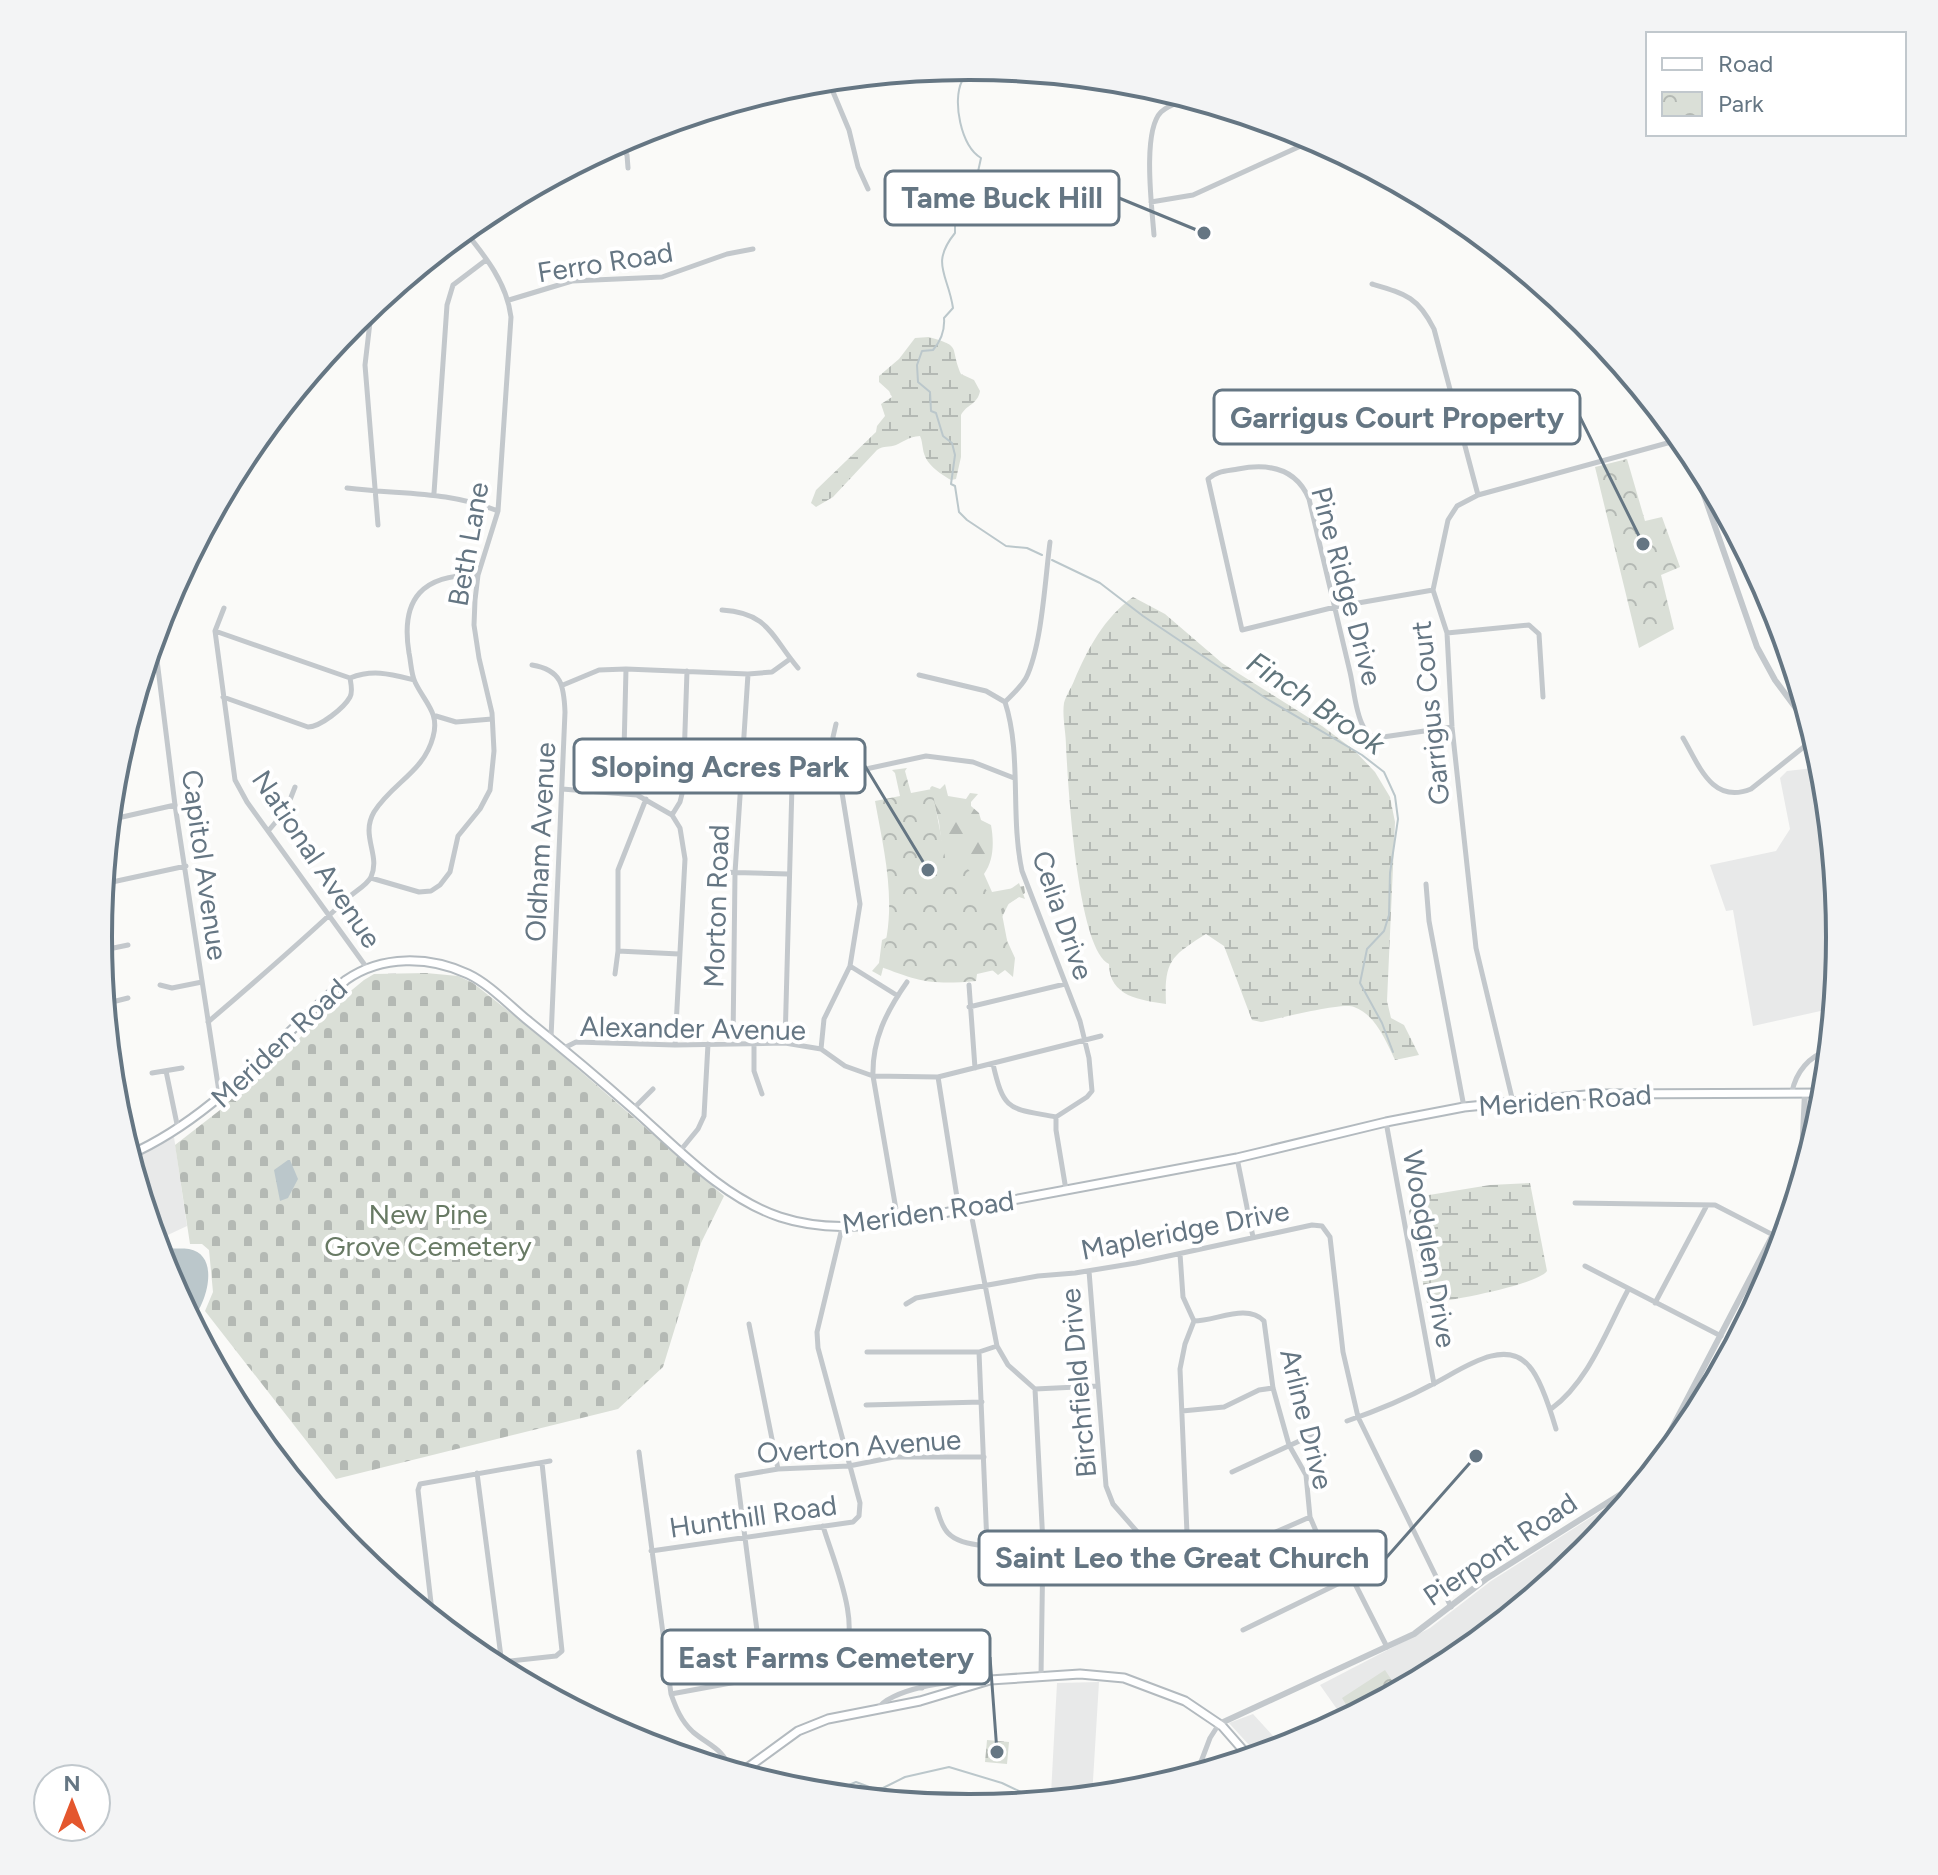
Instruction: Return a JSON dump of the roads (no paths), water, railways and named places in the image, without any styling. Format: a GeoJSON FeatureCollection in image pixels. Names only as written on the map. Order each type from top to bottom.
{"type":"FeatureCollection","features":[{"type":"Feature","properties":{"kind":"main road","name":"Meriden Road"},"geometry":{"type":"LineString","coordinates":[[139,1150],[178,1130],[220,1099],[346,980],[367,968],[389,962],[418,961],[468,974],[551,1039],[731,1191],[772,1214],[806,1224],[842,1228],[898,1221],[1237,1158],[1386,1122],[1464,1107],[1637,1092],[1812,1093]]}},
{"type":"Feature","properties":{"kind":"main road"},"geometry":{"type":"LineString","coordinates":[[749,1766],[782,1742],[828,1719],[920,1701],[996,1679],[1092,1674],[1124,1678],[1178,1698],[1219,1724],[1243,1750]]}},
{"type":"Feature","properties":{"kind":"street"},"geometry":{"type":"LineString","coordinates":[[833,91],[868,189]]}},
{"type":"Feature","properties":{"kind":"street"},"geometry":{"type":"LineString","coordinates":[[1154,235],[1151,202],[1153,125],[1161,112],[1175,105]]}},
{"type":"Feature","properties":{"kind":"street"},"geometry":{"type":"LineString","coordinates":[[1151,202],[1193,195],[1300,146]]}},
{"type":"Feature","properties":{"kind":"street"},"geometry":{"type":"LineString","coordinates":[[625,152],[628,168]]}},
{"type":"Feature","properties":{"kind":"street","name":"Beth Lane"},"geometry":{"type":"LineString","coordinates":[[371,878],[423,892],[444,882],[450,872],[458,836],[480,809],[490,790],[493,773],[492,719],[474,625],[478,575],[498,511],[511,317],[503,285],[471,240]]}},
{"type":"Feature","properties":{"kind":"street","name":"Ferro Road"},"geometry":{"type":"LineString","coordinates":[[509,300],[572,281],[662,277],[727,254],[753,249]]}},
{"type":"Feature","properties":{"kind":"street"},"geometry":{"type":"LineString","coordinates":[[434,493],[447,305],[453,285],[486,260]]}},
{"type":"Feature","properties":{"kind":"street"},"geometry":{"type":"LineString","coordinates":[[1372,284],[1407,294],[1429,318],[1478,495]]}},
{"type":"Feature","properties":{"kind":"street"},"geometry":{"type":"LineString","coordinates":[[370,325],[365,365],[378,525]]}},
{"type":"Feature","properties":{"kind":"street","name":"Garrigus Court"},"geometry":{"type":"LineString","coordinates":[[1513,1102],[1476,948],[1452,727],[1447,633],[1433,590],[1448,520],[1457,506],[1478,495],[1669,443]]}},
{"type":"Feature","properties":{"kind":"street","name":"Pine Ridge Drive"},"geometry":{"type":"LineString","coordinates":[[1335,607],[1242,630],[1208,485],[1212,474],[1251,466],[1275,467],[1293,475],[1303,484],[1309,499],[1335,607],[1361,724],[1368,734],[1376,738],[1452,727]]}},
{"type":"Feature","properties":{"kind":"street"},"geometry":{"type":"LineString","coordinates":[[347,488],[434,493],[466,499],[498,511]]}},
{"type":"Feature","properties":{"kind":"street"},"geometry":{"type":"LineString","coordinates":[[1705,498],[1757,647],[1794,706]]}},
{"type":"Feature","properties":{"kind":"street"},"geometry":{"type":"LineString","coordinates":[[919,675],[986,691],[1005,702],[1019,689],[1027,675],[1039,622],[1050,542]]}},
{"type":"Feature","properties":{"kind":"street"},"geometry":{"type":"LineString","coordinates":[[208,1022],[331,917],[371,878],[374,861],[368,834],[370,821],[376,808],[424,761],[433,737],[436,716],[414,680],[405,629],[409,607],[425,587],[454,574],[478,575]]}},
{"type":"Feature","properties":{"kind":"street"},"geometry":{"type":"LineString","coordinates":[[1335,607],[1433,590]]}},
{"type":"Feature","properties":{"kind":"street"},"geometry":{"type":"LineString","coordinates":[[224,608],[215,631],[350,678],[378,672],[414,680]]}},
{"type":"Feature","properties":{"kind":"street"},"geometry":{"type":"LineString","coordinates":[[722,610],[755,617],[771,630],[798,668]]}},
{"type":"Feature","properties":{"kind":"street"},"geometry":{"type":"LineString","coordinates":[[1447,633],[1529,625],[1535,628],[1539,634],[1543,697]]}},
{"type":"Feature","properties":{"kind":"street","name":"National Avenue"},"geometry":{"type":"LineString","coordinates":[[215,631],[235,780],[247,802],[367,968]]}},
{"type":"Feature","properties":{"kind":"street"},"geometry":{"type":"LineString","coordinates":[[532,665],[552,672],[563,685],[599,670],[772,672],[790,659]]}},
{"type":"Feature","properties":{"kind":"street","name":"Capitol Avenue"},"geometry":{"type":"LineString","coordinates":[[157,662],[175,805],[220,1099]]}},
{"type":"Feature","properties":{"kind":"street"},"geometry":{"type":"LineString","coordinates":[[623,792],[626,669]]}},
{"type":"Feature","properties":{"kind":"street"},"geometry":{"type":"LineString","coordinates":[[672,815],[683,790],[687,671]]}},
{"type":"Feature","properties":{"kind":"street","name":"Morton Road"},"geometry":{"type":"LineString","coordinates":[[733,1042],[735,873],[748,674]]}},
{"type":"Feature","properties":{"kind":"street"},"geometry":{"type":"LineString","coordinates":[[223,697],[315,727],[350,697],[350,678]]}},
{"type":"Feature","properties":{"kind":"street","name":"Oldham Avenue"},"geometry":{"type":"LineString","coordinates":[[551,1039],[565,712],[563,685]]}},
{"type":"Feature","properties":{"kind":"street","name":"Celia Drive"},"geometry":{"type":"LineString","coordinates":[[1005,702],[1022,871],[1085,1040],[1093,1084],[1087,1097],[1056,1117]]}},
{"type":"Feature","properties":{"kind":"street"},"geometry":{"type":"LineString","coordinates":[[436,716],[456,722],[492,719]]}},
{"type":"Feature","properties":{"kind":"street"},"geometry":{"type":"LineString","coordinates":[[821,1049],[824,1019],[850,966],[860,904],[838,775],[833,737],[836,724]]}},
{"type":"Feature","properties":{"kind":"street"},"geometry":{"type":"LineString","coordinates":[[1683,738],[1717,789],[1739,793],[1751,789],[1804,746]]}},
{"type":"Feature","properties":{"kind":"street"},"geometry":{"type":"LineString","coordinates":[[740,782],[792,785],[926,756],[973,762],[1014,778]]}},
{"type":"Feature","properties":{"kind":"street"},"geometry":{"type":"LineString","coordinates":[[785,1043],[792,785]]}},
{"type":"Feature","properties":{"kind":"street"},"geometry":{"type":"LineString","coordinates":[[269,830],[286,810],[295,787]]}},
{"type":"Feature","properties":{"kind":"street"},"geometry":{"type":"LineString","coordinates":[[562,789],[623,792],[646,799],[672,815],[680,828],[685,859],[675,1045]]}},
{"type":"Feature","properties":{"kind":"street"},"geometry":{"type":"LineString","coordinates":[[615,974],[618,870],[646,799]]}},
{"type":"Feature","properties":{"kind":"street"},"geometry":{"type":"LineString","coordinates":[[120,817],[175,805]]}},
{"type":"Feature","properties":{"kind":"street"},"geometry":{"type":"LineString","coordinates":[[113,882],[186,866]]}},
{"type":"Feature","properties":{"kind":"street"},"geometry":{"type":"LineString","coordinates":[[716,872],[788,874]]}},
{"type":"Feature","properties":{"kind":"street"},"geometry":{"type":"LineString","coordinates":[[1426,884],[1429,921],[1464,1107]]}},
{"type":"Feature","properties":{"kind":"street"},"geometry":{"type":"LineString","coordinates":[[112,948],[128,945]]}},
{"type":"Feature","properties":{"kind":"street"},"geometry":{"type":"LineString","coordinates":[[618,951],[679,954]]}},
{"type":"Feature","properties":{"kind":"street"},"geometry":{"type":"LineString","coordinates":[[850,966],[898,996]]}},
{"type":"Feature","properties":{"kind":"street"},"geometry":{"type":"LineString","coordinates":[[160,985],[172,988],[202,982]]}},
{"type":"Feature","properties":{"kind":"street"},"geometry":{"type":"LineString","coordinates":[[898,1221],[873,1076],[872,1051],[907,982]]}},
{"type":"Feature","properties":{"kind":"street"},"geometry":{"type":"LineString","coordinates":[[969,1007],[1065,984]]}},
{"type":"Feature","properties":{"kind":"street"},"geometry":{"type":"LineString","coordinates":[[969,985],[975,1068]]}},
{"type":"Feature","properties":{"kind":"street"},"geometry":{"type":"LineString","coordinates":[[114,1002],[128,998]]}},
{"type":"Feature","properties":{"kind":"street","name":"Alexander Avenue"},"geometry":{"type":"LineString","coordinates":[[562,1049],[576,1042],[675,1045],[785,1043],[821,1049],[845,1066],[873,1076],[938,1077],[1101,1036]]}},
{"type":"Feature","properties":{"kind":"street"},"geometry":{"type":"LineString","coordinates":[[754,1042],[754,1071],[762,1094]]}},
{"type":"Feature","properties":{"kind":"street"},"geometry":{"type":"LineString","coordinates":[[680,1151],[698,1129],[704,1116],[708,1044]]}},
{"type":"Feature","properties":{"kind":"street"},"geometry":{"type":"LineString","coordinates":[[1792,1092],[1795,1077],[1818,1054]]}},
{"type":"Feature","properties":{"kind":"street"},"geometry":{"type":"LineString","coordinates":[[993,1064],[1005,1102],[1012,1108],[1056,1117],[1066,1190]]}},
{"type":"Feature","properties":{"kind":"street"},"geometry":{"type":"LineString","coordinates":[[152,1073],[182,1068]]}},
{"type":"Feature","properties":{"kind":"street"},"geometry":{"type":"LineString","coordinates":[[166,1071],[178,1130]]}},
{"type":"Feature","properties":{"kind":"street"},"geometry":{"type":"LineString","coordinates":[[938,1077],[959,1210]]}},
{"type":"Feature","properties":{"kind":"street"},"geometry":{"type":"LineString","coordinates":[[633,1109],[653,1089]]}},
{"type":"Feature","properties":{"kind":"street","name":"Pierpont Road"},"geometry":{"type":"LineString","coordinates":[[1803,1134],[1805,1093]]}},
{"type":"Feature","properties":{"kind":"street","name":"Woodglen Drive"},"geometry":{"type":"LineString","coordinates":[[1386,1122],[1434,1384]]}},
{"type":"Feature","properties":{"kind":"street"},"geometry":{"type":"LineString","coordinates":[[1237,1158],[1253,1237]]}},
{"type":"Feature","properties":{"kind":"street"},"geometry":{"type":"LineString","coordinates":[[1575,1203],[1715,1205],[1772,1236]]}},
{"type":"Feature","properties":{"kind":"street"},"geometry":{"type":"LineString","coordinates":[[1655,1303],[1707,1205]]}},
{"type":"Feature","properties":{"kind":"street"},"geometry":{"type":"LineString","coordinates":[[970,1208],[997,1346],[1008,1365],[1035,1389],[1098,1386]]}},
{"type":"Feature","properties":{"kind":"street","name":"Mapleridge Drive"},"geometry":{"type":"LineString","coordinates":[[906,1304],[916,1298],[1038,1276],[1089,1271],[1312,1225],[1322,1226],[1329,1233],[1341,1337],[1358,1417],[1451,1607]]}},
{"type":"Feature","properties":{"kind":"street"},"geometry":{"type":"LineString","coordinates":[[842,1228],[817,1332],[818,1348],[849,1466]]}},
{"type":"Feature","properties":{"kind":"street","name":"Pierpont Road"},"geometry":{"type":"LineString","coordinates":[[1674,1426],[1767,1251]]}},
{"type":"Feature","properties":{"kind":"street"},"geometry":{"type":"LineString","coordinates":[[1180,1254],[1183,1297],[1194,1321],[1180,1369],[1188,1557]]}},
{"type":"Feature","properties":{"kind":"street"},"geometry":{"type":"LineString","coordinates":[[1585,1266],[1722,1336]]}},
{"type":"Feature","properties":{"kind":"street","name":"Birchfield Drive"},"geometry":{"type":"LineString","coordinates":[[1089,1271],[1106,1486],[1113,1504],[1140,1535],[1156,1549],[1188,1557],[1219,1557],[1310,1517]]}},
{"type":"Feature","properties":{"kind":"street"},"geometry":{"type":"LineString","coordinates":[[1551,1409],[1580,1382],[1628,1290]]}},
{"type":"Feature","properties":{"kind":"street","name":"Arline Drive"},"geometry":{"type":"LineString","coordinates":[[1194,1321],[1246,1312],[1256,1313],[1264,1321],[1273,1388],[1289,1445],[1306,1475],[1310,1517],[1316,1531],[1343,1560],[1387,1648]]}},
{"type":"Feature","properties":{"kind":"street"},"geometry":{"type":"LineString","coordinates":[[749,1324],[778,1469]]}},
{"type":"Feature","properties":{"kind":"street"},"geometry":{"type":"LineString","coordinates":[[867,1352],[979,1352],[997,1346]]}},
{"type":"Feature","properties":{"kind":"street"},"geometry":{"type":"LineString","coordinates":[[979,1352],[987,1545]]}},
{"type":"Feature","properties":{"kind":"street"},"geometry":{"type":"LineString","coordinates":[[1347,1421],[1434,1384],[1471,1363],[1510,1354],[1529,1365],[1551,1409],[1556,1429]]}},
{"type":"Feature","properties":{"kind":"street"},"geometry":{"type":"LineString","coordinates":[[1182,1411],[1224,1407],[1259,1390],[1273,1388]]}},
{"type":"Feature","properties":{"kind":"street"},"geometry":{"type":"LineString","coordinates":[[1035,1389],[1043,1544],[1041,1676]]}},
{"type":"Feature","properties":{"kind":"street"},"geometry":{"type":"LineString","coordinates":[[866,1405],[982,1402]]}},
{"type":"Feature","properties":{"kind":"street"},"geometry":{"type":"LineString","coordinates":[[1232,1472],[1319,1432]]}},
{"type":"Feature","properties":{"kind":"street"},"geometry":{"type":"LineString","coordinates":[[639,1452],[671,1694],[681,1719],[694,1733],[715,1745],[728,1760]]}},
{"type":"Feature","properties":{"kind":"street","name":"Overton Avenue"},"geometry":{"type":"LineString","coordinates":[[744,1537],[737,1476],[778,1469],[849,1466],[894,1457],[984,1457]]}},
{"type":"Feature","properties":{"kind":"street"},"geometry":{"type":"LineString","coordinates":[[431,1605],[418,1490],[420,1484],[550,1461]]}},
{"type":"Feature","properties":{"kind":"street"},"geometry":{"type":"LineString","coordinates":[[510,1661],[556,1656],[562,1651],[542,1463]]}},
{"type":"Feature","properties":{"kind":"street","name":"Hunthill Road"},"geometry":{"type":"LineString","coordinates":[[651,1551],[853,1522],[859,1516],[860,1503],[849,1466]]}},
{"type":"Feature","properties":{"kind":"street"},"geometry":{"type":"LineString","coordinates":[[477,1473],[501,1655]]}},
{"type":"Feature","properties":{"kind":"street","name":"Pierpont Road"},"geometry":{"type":"LineString","coordinates":[[1219,1724],[1414,1634],[1486,1579],[1622,1493]]}},
{"type":"Feature","properties":{"kind":"street"},"geometry":{"type":"LineString","coordinates":[[937,1509],[948,1533],[963,1542],[1043,1544]]}},
{"type":"Feature","properties":{"kind":"street"},"geometry":{"type":"LineString","coordinates":[[671,1694],[823,1666],[841,1656],[850,1635],[851,1612],[823,1526]]}},
{"type":"Feature","properties":{"kind":"street"},"geometry":{"type":"LineString","coordinates":[[744,1537],[763,1677]]}},
{"type":"Feature","properties":{"kind":"street"},"geometry":{"type":"LineString","coordinates":[[1243,1630],[1352,1577]]}},
{"type":"Feature","properties":{"kind":"street"},"geometry":{"type":"LineString","coordinates":[[913,1649],[922,1688]]}},
{"type":"Feature","properties":{"kind":"street"},"geometry":{"type":"LineString","coordinates":[[878,1709],[885,1699],[922,1688],[956,1681],[972,1685]]}},
{"type":"Feature","properties":{"kind":"street"},"geometry":{"type":"LineString","coordinates":[[1201,1763],[1219,1724]]}},
{"type":"Feature","properties":{"kind":"waterway","name":"Finch Brook"},"geometry":{"type":"LineString","coordinates":[[962,80],[958,100],[960,122],[968,144],[981,158],[974,190],[964,191],[961,217],[943,253],[943,269],[953,308],[944,318],[943,331],[936,347],[922,351],[917,365],[918,382],[930,392],[931,411],[936,413],[943,436],[952,443],[955,455],[951,484],[955,486],[959,512],[1006,546],[1027,548],[1042,555]]}},
{"type":"Feature","properties":{"kind":"waterway","name":"Finch Brook"},"geometry":{"type":"LineString","coordinates":[[1052,560],[1100,583],[1143,616],[1267,699],[1362,755],[1384,772],[1395,796],[1398,819],[1390,873],[1389,915],[1384,931],[1367,949],[1360,983],[1382,1023],[1393,1052]]}},
{"type":"Feature","properties":{"kind":"waterway"},"geometry":{"type":"LineString","coordinates":[[846,1786],[856,1782],[883,1788],[905,1777],[949,1767],[1002,1783],[1023,1793]]}},
{"type":"Feature","properties":{"kind":"place","name":"Tame Buck Hill"},"geometry":{"type":"Point","coordinates":[1204,233]}},
{"type":"Feature","properties":{"kind":"place","name":"Garrigus Court Property"},"geometry":{"type":"Point","coordinates":[1643,544]}},
{"type":"Feature","properties":{"kind":"place","name":"Sloping Acres Park"},"geometry":{"type":"Point","coordinates":[928,870]}},
{"type":"Feature","properties":{"kind":"place","name":"Saint Leo the Great Church"},"geometry":{"type":"Point","coordinates":[1476,1456]}},
{"type":"Feature","properties":{"kind":"place","name":"East Farms Cemetery"},"geometry":{"type":"Point","coordinates":[997,1752]}},
{"type":"Feature","properties":{"kind":"park label","name":"New Pine Grove Cemetery"},"geometry":{"type":"Point","coordinates":[428,1230]}}]}
